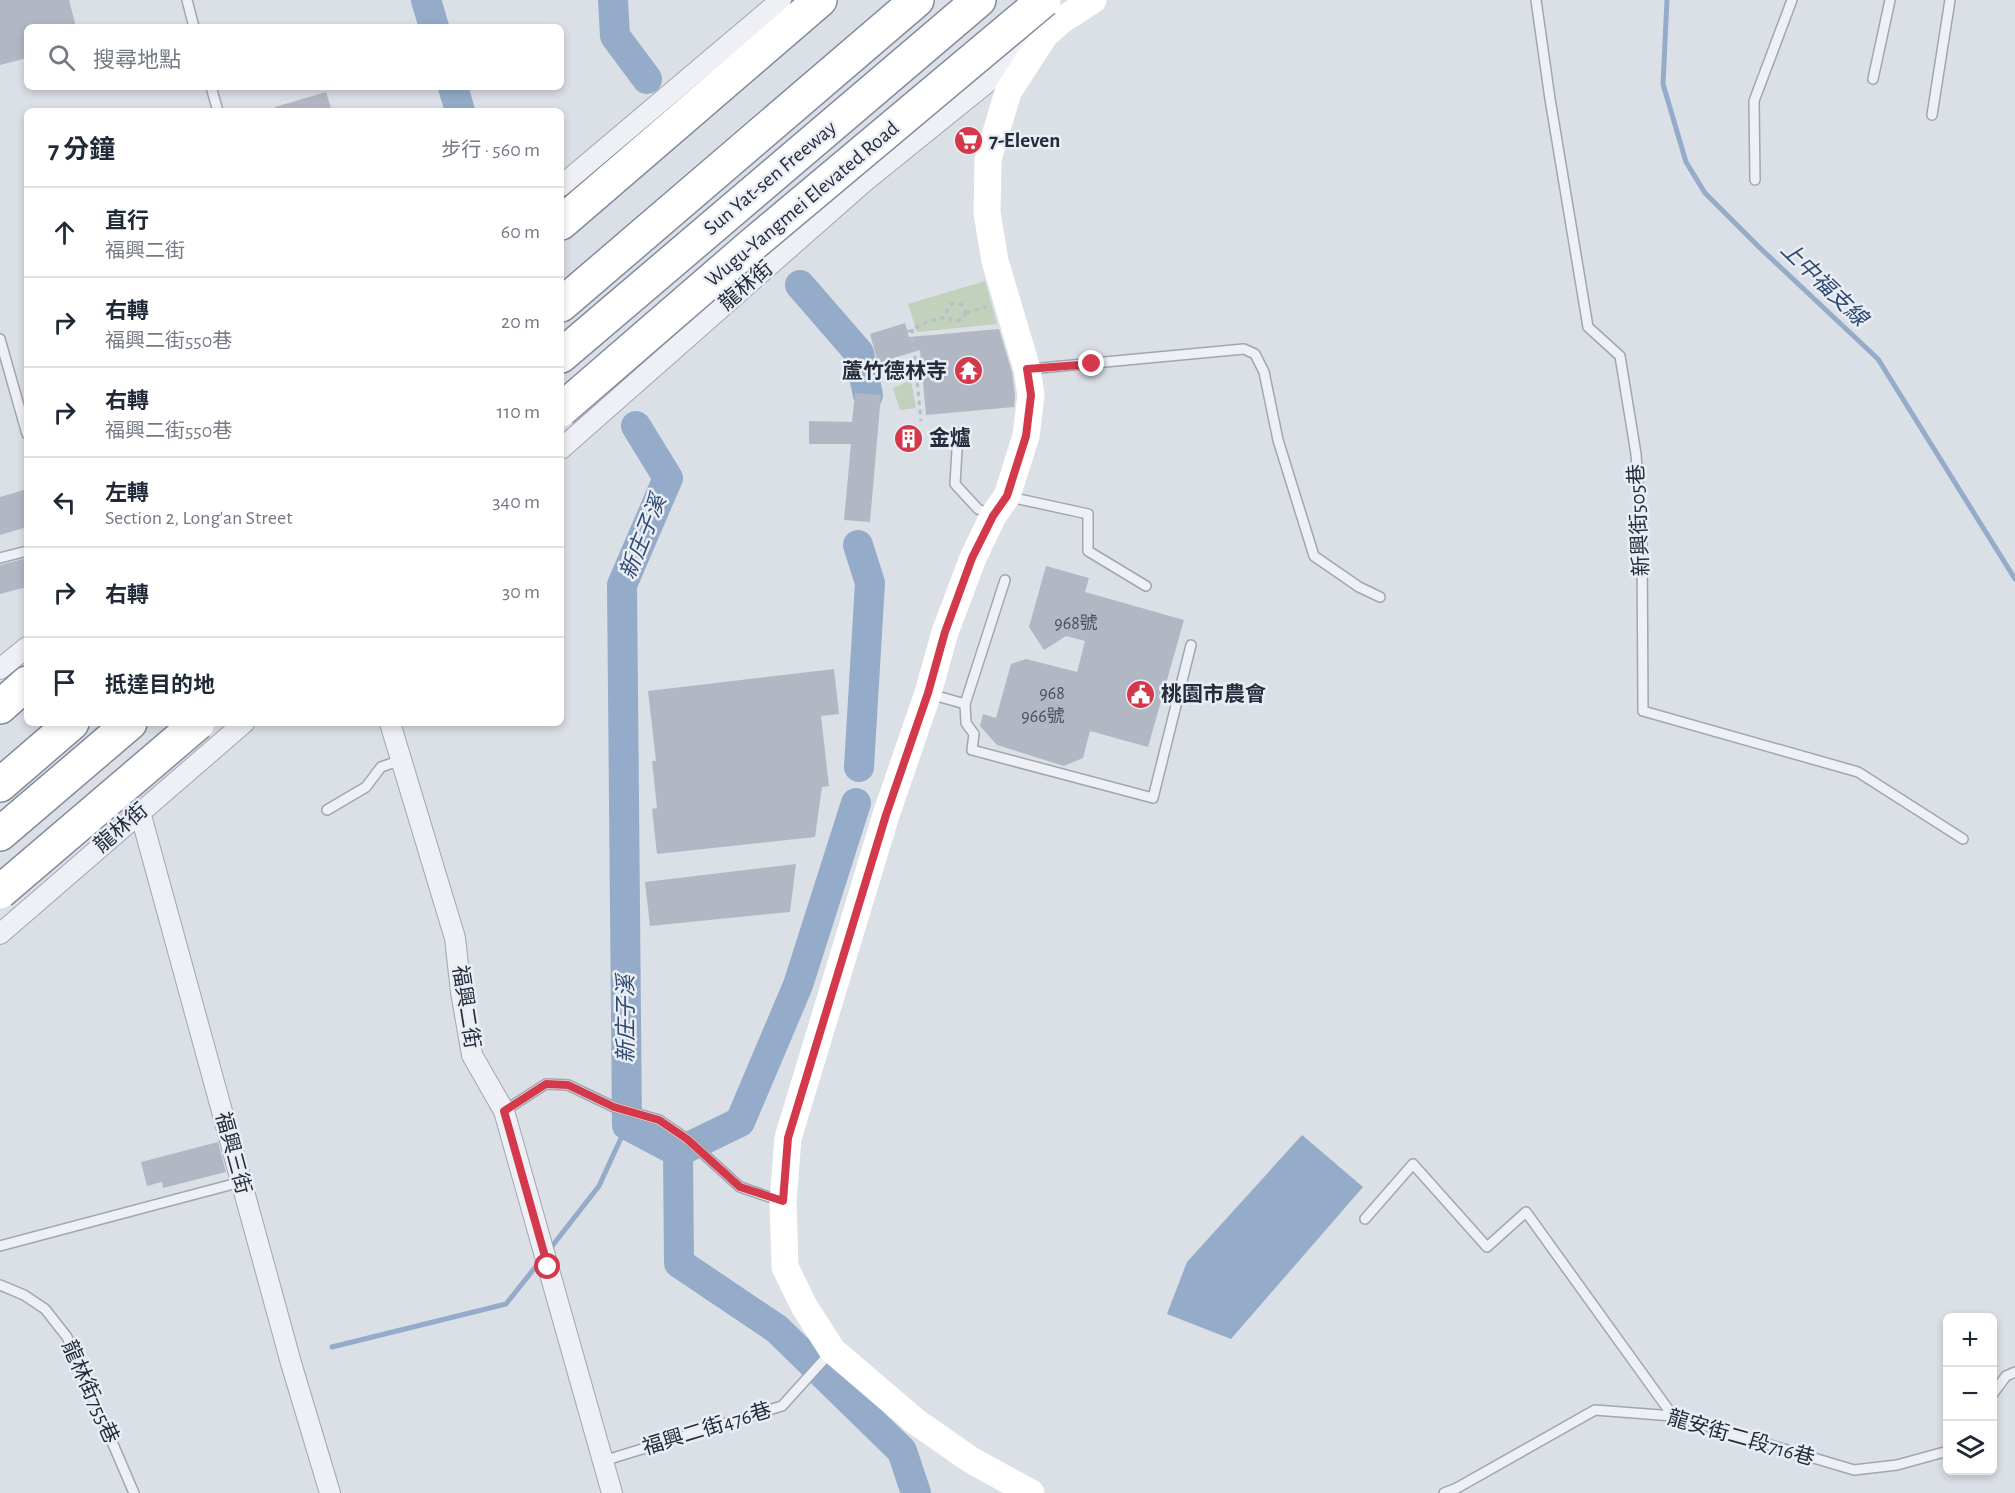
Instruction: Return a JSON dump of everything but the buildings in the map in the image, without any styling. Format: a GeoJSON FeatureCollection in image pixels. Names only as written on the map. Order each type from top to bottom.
{"type":"FeatureCollection","features":[{"type":"Feature","properties":{"kind":"highway"},"geometry":{"type":"LineString","coordinates":[[564,220],[820,0]]}},
{"type":"Feature","properties":{"kind":"highway","name":"Sun Yat-sen Freeway"},"geometry":{"type":"LineString","coordinates":[[564,301],[917,0]]}},
{"type":"Feature","properties":{"kind":"highway","name":"Sun Yat-sen Freeway"},"geometry":{"type":"LineString","coordinates":[[564,353],[979,0]]}},
{"type":"Feature","properties":{"kind":"highway","name":"Wugu-Yangmei Elevated Road"},"geometry":{"type":"LineString","coordinates":[[564,407],[762,237],[1049,19]]}},
{"type":"Feature","properties":{"kind":"highway"},"geometry":{"type":"LineString","coordinates":[[0,707],[24,686]]}},
{"type":"Feature","properties":{"kind":"highway"},"geometry":{"type":"LineString","coordinates":[[0,834],[126,726]]}},
{"type":"Feature","properties":{"kind":"highway"},"geometry":{"type":"LineString","coordinates":[[0,892],[194,726]]}},
{"type":"Feature","properties":{"kind":"highway"},"geometry":{"type":"LineString","coordinates":[[0,774],[60,733]]}},
{"type":"Feature","properties":{"kind":"highway"},"geometry":{"type":"LineString","coordinates":[[0,785],[60,733]]}},
{"type":"Feature","properties":{"kind":"highway"},"geometry":{"type":"LineString","coordinates":[[0,853],[75,770]]}},
{"type":"Feature","properties":{"kind":"street"},"geometry":{"type":"LineString","coordinates":[[564,183],[781,0]]}},
{"type":"Feature","properties":{"kind":"street"},"geometry":{"type":"LineString","coordinates":[[1031,1493],[971,1460],[915,1421],[829,1354],[785,1267],[783,1201],[788,1138],[886,815],[928,693],[945,632],[972,558],[1000,506],[1026,436],[1031,395],[1027,369],[995,261],[987,213],[988,159],[1008,92],[1049,19],[1093,0]]}},
{"type":"Feature","properties":{"kind":"street","name":"龍林街"},"geometry":{"type":"LineString","coordinates":[[564,446],[1049,19]]}},
{"type":"Feature","properties":{"kind":"street"},"geometry":{"type":"LineString","coordinates":[[0,669],[24,649]]}},
{"type":"Feature","properties":{"kind":"street","name":"龍林街"},"geometry":{"type":"LineString","coordinates":[[0,934],[240,726]]}},
{"type":"Feature","properties":{"kind":"street","name":"福興二街"},"geometry":{"type":"LineString","coordinates":[[391,726],[455,938],[461,992],[472,1055],[504,1111],[612,1493]]}},
{"type":"Feature","properties":{"kind":"street","name":"福興三街"},"geometry":{"type":"LineString","coordinates":[[140,812],[291,1364],[330,1493]]}},
{"type":"Feature","properties":{"kind":"lane"},"geometry":{"type":"LineString","coordinates":[[187,0],[193,24]]}},
{"type":"Feature","properties":{"kind":"lane","name":"新興街505巷"},"geometry":{"type":"LineString","coordinates":[[1536,0],[1588,327],[1620,356],[1636,454],[1642,543],[1643,711],[1858,772],[1964,839]]}},
{"type":"Feature","properties":{"kind":"lane"},"geometry":{"type":"LineString","coordinates":[[1755,180],[1754,101],[1792,0]]}},
{"type":"Feature","properties":{"kind":"lane"},"geometry":{"type":"LineString","coordinates":[[1872,79],[1890,0]]}},
{"type":"Feature","properties":{"kind":"lane"},"geometry":{"type":"LineString","coordinates":[[1932,115],[1950,0]]}},
{"type":"Feature","properties":{"kind":"lane"},"geometry":{"type":"LineString","coordinates":[[212,90],[217,108]]}},
{"type":"Feature","properties":{"kind":"lane"},"geometry":{"type":"LineString","coordinates":[[0,339],[24,423]]}},
{"type":"Feature","properties":{"kind":"lane"},"geometry":{"type":"LineString","coordinates":[[1027,369],[1244,349],[1255,354],[1264,372],[1278,440],[1314,556],[1359,587],[1380,597]]}},
{"type":"Feature","properties":{"kind":"lane"},"geometry":{"type":"LineString","coordinates":[[958,433],[955,484],[978,508],[1000,506],[1089,514],[1088,551],[1146,586]]}},
{"type":"Feature","properties":{"kind":"lane"},"geometry":{"type":"LineString","coordinates":[[0,558],[24,551]]}},
{"type":"Feature","properties":{"kind":"lane"},"geometry":{"type":"LineString","coordinates":[[1005,580],[965,704],[966,723],[974,734],[972,750],[1153,798],[1191,645]]}},
{"type":"Feature","properties":{"kind":"lane"},"geometry":{"type":"LineString","coordinates":[[928,693],[965,704]]}},
{"type":"Feature","properties":{"kind":"lane"},"geometry":{"type":"LineString","coordinates":[[327,810],[366,787],[381,766],[401,760]]}},
{"type":"Feature","properties":{"kind":"lane"},"geometry":{"type":"LineString","coordinates":[[504,1111],[546,1084],[568,1085],[614,1107],[659,1120],[687,1139],[740,1187],[783,1201]]}},
{"type":"Feature","properties":{"kind":"lane"},"geometry":{"type":"LineString","coordinates":[[1365,1219],[1413,1164],[1487,1247],[1526,1212],[1673,1416]]}},
{"type":"Feature","properties":{"kind":"lane"},"geometry":{"type":"LineString","coordinates":[[0,1246],[241,1182]]}},
{"type":"Feature","properties":{"kind":"lane","name":"龍林街755巷"},"geometry":{"type":"LineString","coordinates":[[0,1285],[24,1295],[45,1309],[67,1336],[134,1493]]}},
{"type":"Feature","properties":{"kind":"lane","name":"福興二街476巷"},"geometry":{"type":"LineString","coordinates":[[603,1461],[782,1406],[829,1354]]}},
{"type":"Feature","properties":{"kind":"lane"},"geometry":{"type":"LineString","coordinates":[[1997,1388],[2006,1376],[2015,1372]]}},
{"type":"Feature","properties":{"kind":"lane","name":"龍安街二段716巷"},"geometry":{"type":"LineString","coordinates":[[1444,1493],[1457,1488],[1595,1410],[1673,1416],[1854,1470],[1897,1465],[1943,1452]]}},
{"type":"Feature","properties":{"kind":"path"},"geometry":{"type":"LineString","coordinates":[[907,332],[929,321],[948,317],[955,322],[961,320],[966,313],[964,307],[959,303],[953,304],[948,308],[948,317]]}},
{"type":"Feature","properties":{"kind":"path"},"geometry":{"type":"LineString","coordinates":[[912,329],[921,421]]}},
{"type":"Feature","properties":{"kind":"green space"},"geometry":{"type":"Polygon","coordinates":[[[985,281],[997,324],[917,332],[908,304],[985,281]]]}},
{"type":"Feature","properties":{"kind":"green space"},"geometry":{"type":"Polygon","coordinates":[[[911,380],[916,408],[900,410],[893,388],[911,380]]]}},
{"type":"Feature","properties":{"kind":"water"},"geometry":{"type":"Polygon","coordinates":[[[1302,1135],[1363,1187],[1231,1339],[1167,1314],[1187,1262],[1302,1135]]]}},
{"type":"Feature","properties":{"kind":"waterway","name":"新庄子溪"},"geometry":{"type":"LineString","coordinates":[[426,0],[433,24]]}},
{"type":"Feature","properties":{"kind":"waterway"},"geometry":{"type":"LineString","coordinates":[[613,0],[615,36],[647,79]]}},
{"type":"Feature","properties":{"kind":"waterway","name":"上中福支線"},"geometry":{"type":"LineString","coordinates":[[1667,0],[1663,84],[1686,162],[1705,193],[1878,359],[2015,579]]}},
{"type":"Feature","properties":{"kind":"waterway","name":"新庄子溪"},"geometry":{"type":"LineString","coordinates":[[454,90],[459,108]]}},
{"type":"Feature","properties":{"kind":"waterway"},"geometry":{"type":"LineString","coordinates":[[800,285],[859,353],[868,395]]}},
{"type":"Feature","properties":{"kind":"waterway","name":"新庄子溪"},"geometry":{"type":"LineString","coordinates":[[636,426],[668,478],[622,585],[627,1125],[678,1152],[679,1263],[777,1329],[902,1451],[916,1493]]}},
{"type":"Feature","properties":{"kind":"waterway"},"geometry":{"type":"LineString","coordinates":[[858,545],[870,583],[859,767]]}},
{"type":"Feature","properties":{"kind":"waterway"},"geometry":{"type":"LineString","coordinates":[[678,1152],[740,1122],[798,985],[856,803]]}},
{"type":"Feature","properties":{"kind":"waterway"},"geometry":{"type":"LineString","coordinates":[[549,1250],[599,1186],[627,1125]]}},
{"type":"Feature","properties":{"kind":"waterway"},"geometry":{"type":"LineString","coordinates":[[332,1347],[506,1304],[541,1260]]}},
{"type":"Feature","properties":{"kind":"place","name":"7-Eleven"},"geometry":{"type":"Point","coordinates":[968,140]}},
{"type":"Feature","properties":{"kind":"place","name":"蘆竹德林寺"},"geometry":{"type":"Point","coordinates":[968,371]}},
{"type":"Feature","properties":{"kind":"place","name":"金爐"},"geometry":{"type":"Point","coordinates":[908,438]}},
{"type":"Feature","properties":{"kind":"place","name":"桃園市農會"},"geometry":{"type":"Point","coordinates":[1140,694]}},
{"type":"Feature","properties":{"kind":"route"},"geometry":{"type":"LineString","coordinates":[[548,1267],[504,1111],[546,1084],[568,1085],[614,1107],[659,1120],[687,1139],[740,1187],[783,1201],[788,1138],[886,815],[928,693],[945,632],[972,558],[993,516],[1007,496],[1026,436],[1031,395],[1027,369],[1092,364]]}}]}
